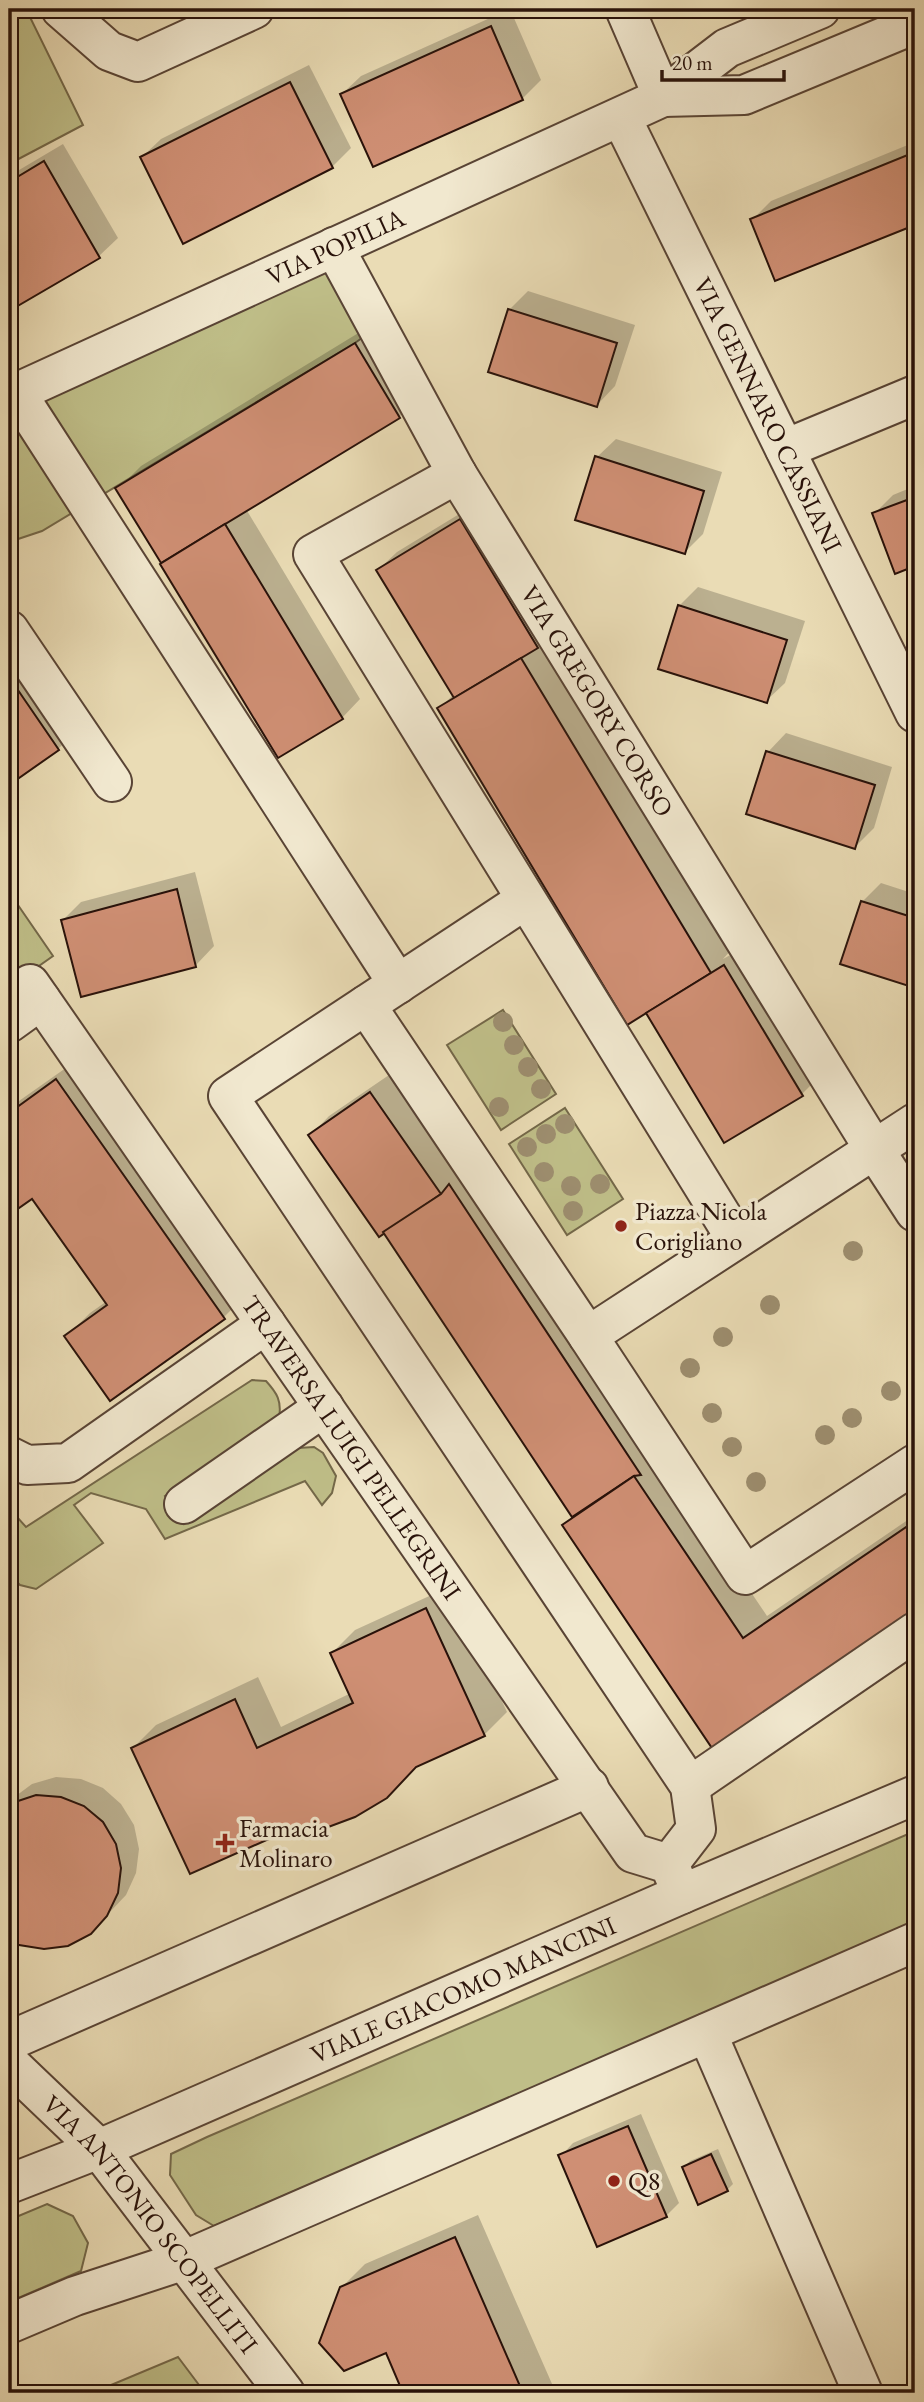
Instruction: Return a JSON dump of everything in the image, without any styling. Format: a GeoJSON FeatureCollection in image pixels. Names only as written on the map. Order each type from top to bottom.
{"type":"FeatureCollection","features":[{"type":"Feature","properties":{"kind":"street"},"geometry":{"type":"LineString","coordinates":[[61,9],[109,51],[138,62],[254,9]]}},
{"type":"Feature","properties":{"kind":"street"},"geometry":{"type":"LineString","coordinates":[[625,9],[663,97]]}},
{"type":"Feature","properties":{"kind":"street","name":"VIA POPILIA"},"geometry":{"type":"LineString","coordinates":[[12,394],[663,97],[727,48],[820,9]]}},
{"type":"Feature","properties":{"kind":"street","name":"VIA POPILIA"},"geometry":{"type":"LineString","coordinates":[[663,97],[744,95],[915,24]]}},
{"type":"Feature","properties":{"kind":"street","name":"VIA GENNARO CASSIANI"},"geometry":{"type":"LineString","coordinates":[[621,117],[913,702]]}},
{"type":"Feature","properties":{"kind":"street","name":"VIA GREGORY CORSO"},"geometry":{"type":"LineString","coordinates":[[334,247],[457,474],[874,1149]]}},
{"type":"Feature","properties":{"kind":"street"},"geometry":{"type":"LineString","coordinates":[[12,394],[398,984]]}},
{"type":"Feature","properties":{"kind":"street"},"geometry":{"type":"LineString","coordinates":[[785,449],[915,395]]}},
{"type":"Feature","properties":{"kind":"street"},"geometry":{"type":"LineString","coordinates":[[457,474],[313,554],[736,1239]]}},
{"type":"Feature","properties":{"kind":"street"},"geometry":{"type":"LineString","coordinates":[[9,630],[112,782]]}},
{"type":"Feature","properties":{"kind":"street"},"geometry":{"type":"LineString","coordinates":[[525,900],[228,1096],[690,1786],[696,1829],[675,1879]]}},
{"type":"Feature","properties":{"kind":"street","name":"TRAVERSA LUIGI PELLEGRINI"},"geometry":{"type":"LineString","coordinates":[[9,1023],[36,992],[634,1853],[675,1879]]}},
{"type":"Feature","properties":{"kind":"street"},"geometry":{"type":"LineString","coordinates":[[366,1005],[745,1575],[915,1464]]}},
{"type":"Feature","properties":{"kind":"street"},"geometry":{"type":"LineString","coordinates":[[588,1336],[915,1123]]}},
{"type":"Feature","properties":{"kind":"street"},"geometry":{"type":"LineString","coordinates":[[874,1149],[915,1212]]}},
{"type":"Feature","properties":{"kind":"street"},"geometry":{"type":"LineString","coordinates":[[9,1456],[27,1465],[68,1463],[266,1324]]}},
{"type":"Feature","properties":{"kind":"street"},"geometry":{"type":"LineString","coordinates":[[184,1504],[324,1407]]}},
{"type":"Feature","properties":{"kind":"street"},"geometry":{"type":"LineString","coordinates":[[690,1786],[915,1632]]}},
{"type":"Feature","properties":{"kind":"street"},"geometry":{"type":"LineString","coordinates":[[9,2041],[589,1787]]}},
{"type":"Feature","properties":{"kind":"street","name":"VIALE GIACOMO MANCINI"},"geometry":{"type":"LineString","coordinates":[[9,2184],[99,2149],[675,1879],[915,1795]]}},
{"type":"Feature","properties":{"kind":"street"},"geometry":{"type":"LineString","coordinates":[[9,2325],[75,2296],[185,2260],[915,1942]]}},
{"type":"Feature","properties":{"kind":"street"},"geometry":{"type":"LineString","coordinates":[[707,2033],[863,2393]]}},
{"type":"Feature","properties":{"kind":"street","name":"VIA ANTONIO SCOPELLITI"},"geometry":{"type":"LineString","coordinates":[[9,2063],[99,2149],[285,2393]]}},
{"type":"Feature","properties":{"kind":"shaded area"},"geometry":{"type":"Polygon","coordinates":[[[9,9],[26,9],[83,125],[9,164],[9,9]]]}},
{"type":"Feature","properties":{"kind":"shaded area"},"geometry":{"type":"Polygon","coordinates":[[[334,247],[377,327],[355,343],[42,531],[9,542],[9,396],[334,247]]]}},
{"type":"Feature","properties":{"kind":"shaded area"},"geometry":{"type":"Polygon","coordinates":[[[9,892],[53,956],[9,987],[9,892]]]}},
{"type":"Feature","properties":{"kind":"shaded area"},"geometry":{"type":"Polygon","coordinates":[[[503,1010],[556,1094],[501,1130],[447,1045],[503,1010]]]}},
{"type":"Feature","properties":{"kind":"shaded area"},"geometry":{"type":"Polygon","coordinates":[[[565,1108],[623,1199],[567,1235],[509,1144],[565,1108]]]}},
{"type":"Feature","properties":{"kind":"shaded area"},"geometry":{"type":"Polygon","coordinates":[[[252,1380],[266,1381],[273,1389],[279,1402],[279,1418],[165,1496],[184,1524],[291,1452],[298,1448],[314,1447],[323,1453],[336,1476],[332,1493],[322,1505],[305,1481],[165,1539],[146,1509],[91,1493],[74,1505],[103,1543],[36,1589],[20,1585],[9,1574],[9,1508],[26,1527],[252,1380]]]}},
{"type":"Feature","properties":{"kind":"shaded area"},"geometry":{"type":"Polygon","coordinates":[[[915,1831],[915,1922],[214,2226],[196,2215],[170,2175],[171,2154],[207,2137],[915,1831]]]}},
{"type":"Feature","properties":{"kind":"shaded area"},"geometry":{"type":"Polygon","coordinates":[[[47,2204],[73,2216],[88,2243],[81,2271],[9,2302],[9,2220],[47,2204]]]}},
{"type":"Feature","properties":{"kind":"shaded area"},"geometry":{"type":"Polygon","coordinates":[[[178,2357],[205,2393],[92,2393],[178,2357]]]}},
{"type":"Feature","properties":{"kind":"building"},"geometry":{"type":"Polygon","coordinates":[[[491,26],[523,100],[373,167],[340,94],[491,26]]]}},
{"type":"Feature","properties":{"kind":"building"},"geometry":{"type":"Polygon","coordinates":[[[290,82],[333,168],[183,244],[140,157],[290,82]]]}},
{"type":"Feature","properties":{"kind":"building"},"geometry":{"type":"Polygon","coordinates":[[[915,152],[915,225],[775,281],[750,219],[915,152]]]}},
{"type":"Feature","properties":{"kind":"building"},"geometry":{"type":"Polygon","coordinates":[[[44,161],[100,258],[9,311],[9,182],[44,161]]]}},
{"type":"Feature","properties":{"kind":"building"},"geometry":{"type":"Polygon","coordinates":[[[508,309],[617,343],[597,407],[488,372],[508,309]]]}},
{"type":"Feature","properties":{"kind":"building"},"geometry":{"type":"Polygon","coordinates":[[[355,343],[400,418],[161,563],[115,488],[355,343]]]}},
{"type":"Feature","properties":{"kind":"building"},"geometry":{"type":"Polygon","coordinates":[[[595,456],[704,491],[685,554],[575,520],[595,456]]]}},
{"type":"Feature","properties":{"kind":"building"},"geometry":{"type":"Polygon","coordinates":[[[915,497],[915,566],[895,574],[872,513],[915,497]]]}},
{"type":"Feature","properties":{"kind":"building"},"geometry":{"type":"Polygon","coordinates":[[[460,519],[538,648],[454,698],[376,570],[460,519]]]}},
{"type":"Feature","properties":{"kind":"building"},"geometry":{"type":"Polygon","coordinates":[[[225,524],[343,719],[278,758],[160,564],[225,524]]]}},
{"type":"Feature","properties":{"kind":"building"},"geometry":{"type":"Polygon","coordinates":[[[678,605],[787,640],[767,703],[658,669],[678,605]]]}},
{"type":"Feature","properties":{"kind":"building"},"geometry":{"type":"Polygon","coordinates":[[[521,658],[711,973],[627,1025],[437,708],[521,658]]]}},
{"type":"Feature","properties":{"kind":"building"},"geometry":{"type":"Polygon","coordinates":[[[9,677],[59,750],[9,785],[9,677]]]}},
{"type":"Feature","properties":{"kind":"building"},"geometry":{"type":"Polygon","coordinates":[[[766,751],[875,785],[855,849],[746,814],[766,751]]]}},
{"type":"Feature","properties":{"kind":"building"},"geometry":{"type":"Polygon","coordinates":[[[177,889],[196,967],[81,997],[61,920],[177,889]]]}},
{"type":"Feature","properties":{"kind":"building"},"geometry":{"type":"Polygon","coordinates":[[[861,901],[915,918],[915,988],[840,964],[861,901]]]}},
{"type":"Feature","properties":{"kind":"building"},"geometry":{"type":"Polygon","coordinates":[[[724,965],[803,1096],[724,1143],[646,1013],[724,965]]]}},
{"type":"Feature","properties":{"kind":"building"},"geometry":{"type":"Polygon","coordinates":[[[56,1079],[225,1319],[110,1401],[64,1336],[107,1305],[32,1199],[9,1215],[9,1113],[56,1079]]]}},
{"type":"Feature","properties":{"kind":"building"},"geometry":{"type":"Polygon","coordinates":[[[370,1092],[441,1194],[379,1237],[308,1135],[370,1092]]]}},
{"type":"Feature","properties":{"kind":"building"},"geometry":{"type":"Polygon","coordinates":[[[449,1184],[641,1475],[634,1476],[572,1517],[383,1232],[441,1194],[449,1184]]]}},
{"type":"Feature","properties":{"kind":"building"},"geometry":{"type":"Polygon","coordinates":[[[634,1476],[743,1638],[915,1521],[915,1628],[720,1760],[562,1525],[634,1476]]]}},
{"type":"Feature","properties":{"kind":"building"},"geometry":{"type":"Polygon","coordinates":[[[426,1608],[485,1736],[416,1767],[387,1798],[355,1817],[323,1829],[289,1830],[190,1874],[131,1748],[235,1699],[257,1748],[353,1703],[330,1653],[426,1608]]]}},
{"type":"Feature","properties":{"kind":"building"},"geometry":{"type":"Polygon","coordinates":[[[36,1795],[61,1797],[84,1806],[103,1822],[116,1844],[121,1868],[118,1893],[107,1916],[91,1934],[68,1946],[44,1949],[19,1945],[9,1939],[9,1804],[36,1795]]]}},
{"type":"Feature","properties":{"kind":"building"},"geometry":{"type":"Polygon","coordinates":[[[628,2126],[667,2217],[597,2247],[558,2155],[628,2126]]]}},
{"type":"Feature","properties":{"kind":"building"},"geometry":{"type":"Polygon","coordinates":[[[711,2154],[728,2191],[698,2205],[682,2167],[711,2154]]]}},
{"type":"Feature","properties":{"kind":"building"},"geometry":{"type":"Polygon","coordinates":[[[455,2237],[523,2393],[403,2393],[386,2353],[344,2371],[319,2343],[340,2287],[455,2237]]]}},
{"type":"Feature","properties":{"kind":"place","name":"Piazza Nicola Corigliano"},"geometry":{"type":"Point","coordinates":[621,1226]}},
{"type":"Feature","properties":{"kind":"place","name":"Farmacia Molinaro"},"geometry":{"type":"Point","coordinates":[225,1843]}},
{"type":"Feature","properties":{"kind":"place","name":"Q8"},"geometry":{"type":"Point","coordinates":[614,2181]}}]}
